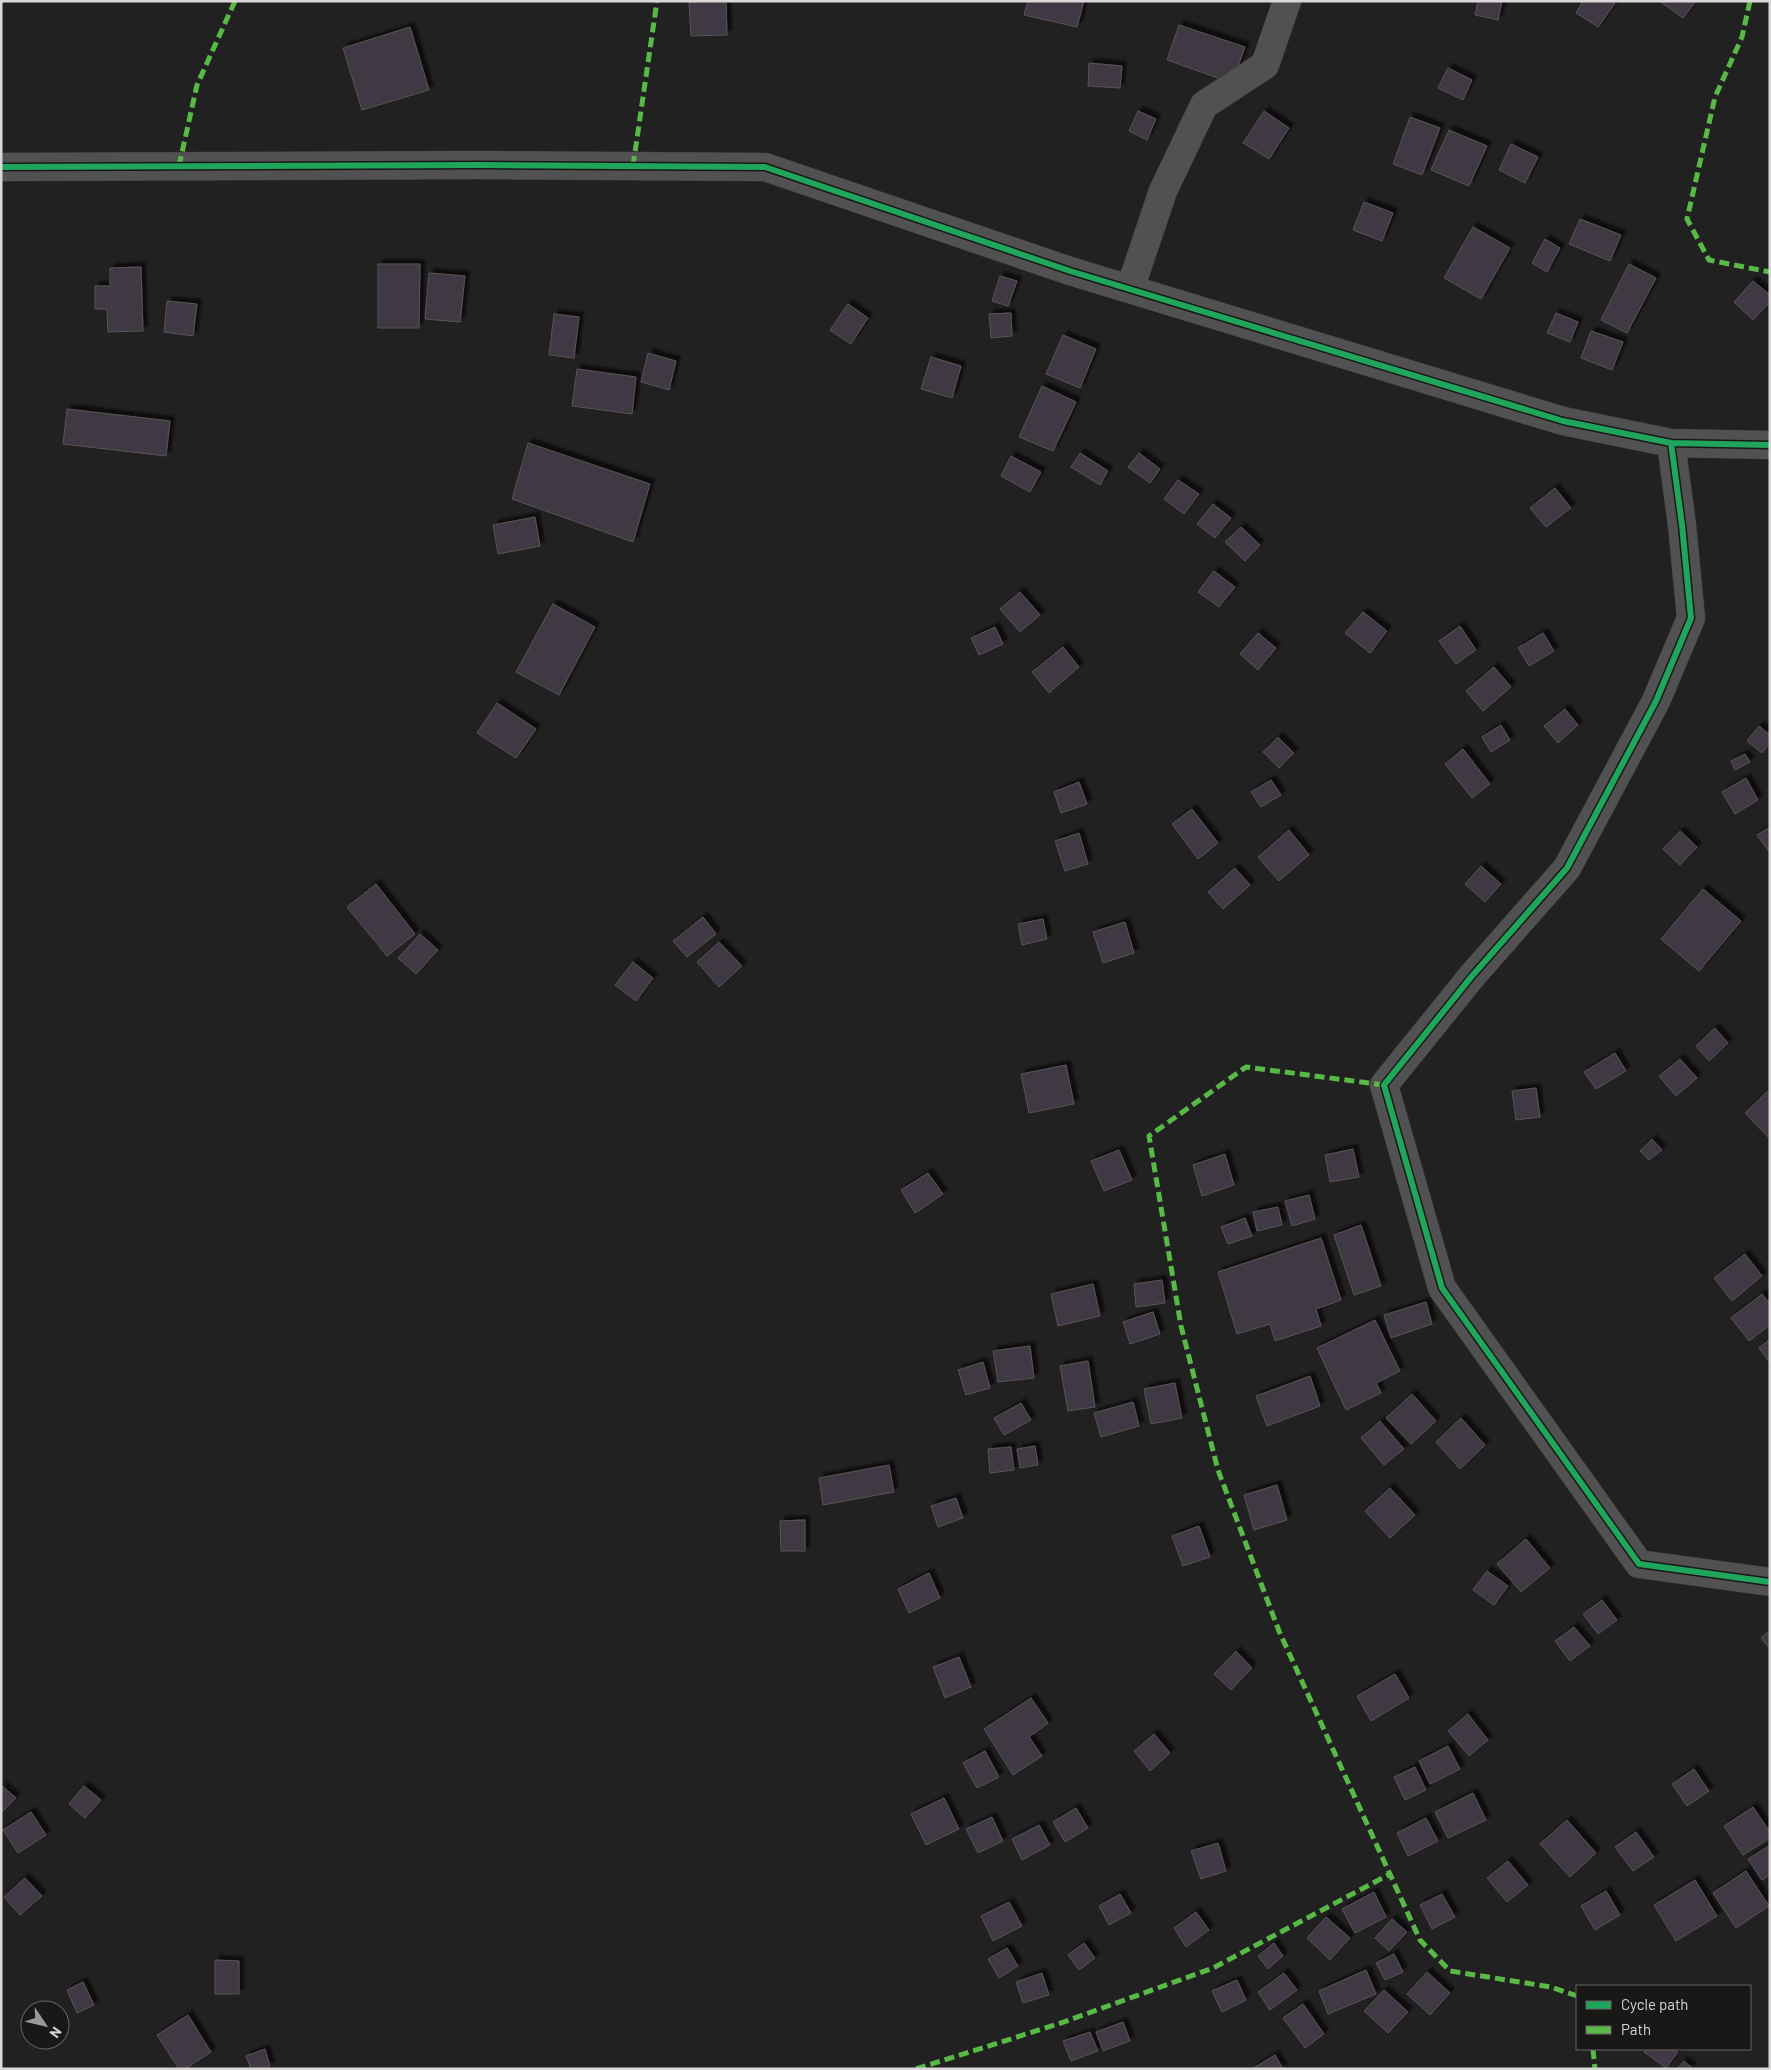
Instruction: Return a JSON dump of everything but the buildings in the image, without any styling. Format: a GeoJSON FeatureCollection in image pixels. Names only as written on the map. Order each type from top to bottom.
{"type":"FeatureCollection","features":[{"type":"Feature","properties":{"kind":"street"},"geometry":{"type":"LineString","coordinates":[[1130,289],[1162,192],[1204,105],[1265,65],[1287,1]]}},
{"type":"Feature","properties":{"kind":"street"},"geometry":{"type":"LineString","coordinates":[[1,167],[479,165],[765,167],[1070,271],[1563,421],[1671,443],[1770,445]]}},
{"type":"Feature","properties":{"kind":"street"},"geometry":{"type":"LineString","coordinates":[[1671,443],[1682,525],[1691,618],[1656,701],[1567,868],[1472,976],[1384,1085],[1442,1288],[1639,1564],[1770,1582]]}},
{"type":"Feature","properties":{"kind":"marked path"},"geometry":{"type":"LineString","coordinates":[[179,166],[197,85],[235,1]]}},
{"type":"Feature","properties":{"kind":"marked path"},"geometry":{"type":"LineString","coordinates":[[633,166],[657,1]]}},
{"type":"Feature","properties":{"kind":"marked path"},"geometry":{"type":"LineString","coordinates":[[1750,1],[1742,37],[1715,97],[1687,219],[1709,260],[1770,272]]}},
{"type":"Feature","properties":{"kind":"marked path"},"geometry":{"type":"LineString","coordinates":[[1384,1085],[1246,1067],[1149,1136],[1181,1326],[1218,1470],[1279,1631],[1420,1940],[1450,1971],[1551,1987],[1576,1996]]}},
{"type":"Feature","properties":{"kind":"marked path"},"geometry":{"type":"LineString","coordinates":[[916,2069],[1061,2023],[1213,1968],[1390,1874]]}},
{"type":"Feature","properties":{"kind":"marked path"},"geometry":{"type":"LineString","coordinates":[[1593,2050],[1595,2069]]}},
{"type":"Feature","properties":{"kind":"cycle path"},"geometry":{"type":"LineString","coordinates":[[1,167],[479,165],[765,167],[1070,271],[1563,421],[1671,443],[1770,445]]}},
{"type":"Feature","properties":{"kind":"cycle path"},"geometry":{"type":"LineString","coordinates":[[1671,443],[1682,525],[1691,618],[1656,701],[1567,868],[1472,976],[1384,1085],[1442,1288],[1639,1564],[1770,1582]]}}]}
